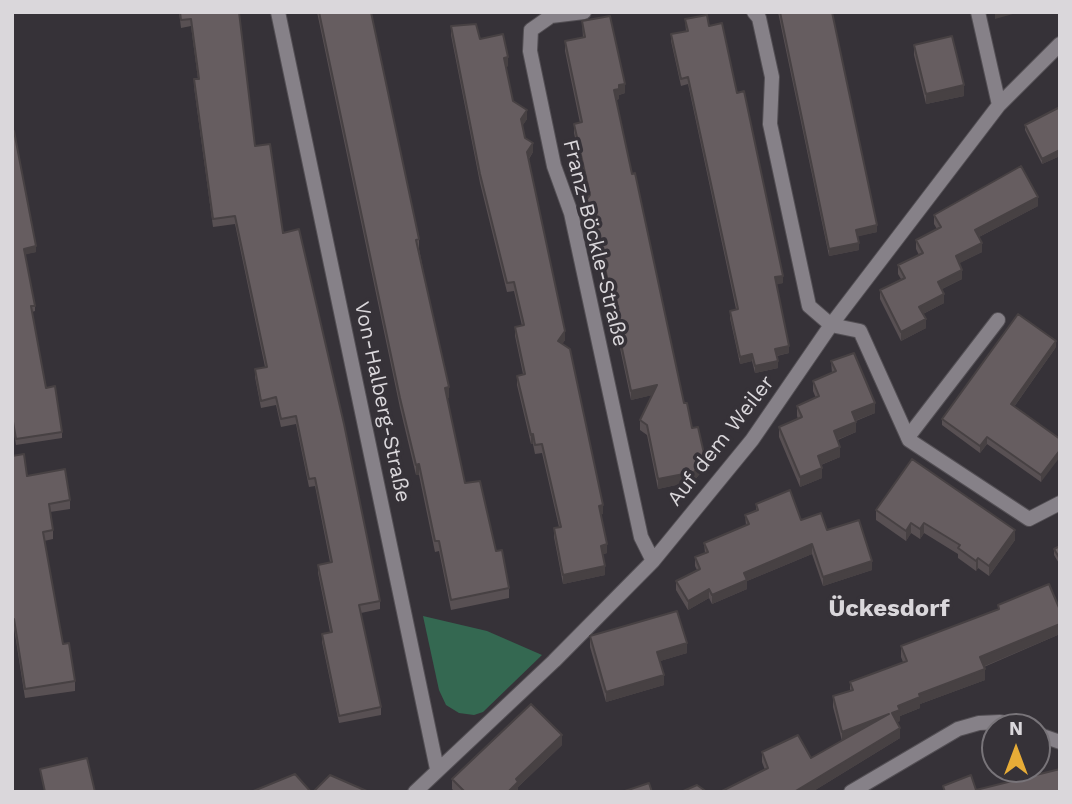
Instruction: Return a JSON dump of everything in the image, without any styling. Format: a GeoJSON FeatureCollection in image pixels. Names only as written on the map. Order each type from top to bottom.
{"type":"FeatureCollection","features":[{"type":"Feature","properties":{"kind":"street","name":"Von-Halberg-Straße"},"geometry":{"type":"LineString","coordinates":[[278,12],[437,769]]}},
{"type":"Feature","properties":{"kind":"street","name":"Franz-Böckle-Straße"},"geometry":{"type":"LineString","coordinates":[[584,12],[551,16],[531,30],[530,51],[554,166],[571,213],[640,537],[653,561]]}},
{"type":"Feature","properties":{"kind":"street"},"geometry":{"type":"LineString","coordinates":[[754,12],[759,18],[772,77],[771,124],[809,306],[831,325],[860,331],[908,437],[1029,519],[1060,503]]}},
{"type":"Feature","properties":{"kind":"street"},"geometry":{"type":"LineString","coordinates":[[978,12],[999,105]]}},
{"type":"Feature","properties":{"kind":"street","name":"Auf dem Weiler"},"geometry":{"type":"LineString","coordinates":[[437,769],[554,661],[653,561],[752,440],[831,325],[999,105],[1060,44]]}},
{"type":"Feature","properties":{"kind":"street"},"geometry":{"type":"LineString","coordinates":[[908,437],[998,320]]}},
{"type":"Feature","properties":{"kind":"street"},"geometry":{"type":"LineString","coordinates":[[851,792],[958,729],[981,723]]}},
{"type":"Feature","properties":{"kind":"street"},"geometry":{"type":"LineString","coordinates":[[415,792],[437,769]]}},
{"type":"Feature","properties":{"kind":"green space"},"geometry":{"type":"Polygon","coordinates":[[[423,616],[487,631],[542,655],[483,712],[474,715],[459,713],[446,705],[439,690],[423,616]]]}},
{"type":"Feature","properties":{"kind":"building"},"geometry":{"type":"Polygon","coordinates":[[[180,12],[239,12],[255,146],[270,144],[283,233],[299,229],[344,424],[380,601],[359,605],[381,707],[339,716],[322,634],[332,632],[318,565],[332,562],[315,478],[309,479],[296,416],[281,419],[276,397],[261,401],[255,369],[267,367],[235,216],[213,219],[194,79],[199,79],[191,19],[181,20],[180,12]]]}},
{"type":"Feature","properties":{"kind":"building"},"geometry":{"type":"Polygon","coordinates":[[[319,12],[371,12],[419,239],[416,240],[449,387],[445,388],[465,483],[480,481],[496,551],[502,550],[509,588],[451,600],[439,541],[435,541],[419,464],[416,465],[400,398],[319,12]]]}},
{"type":"Feature","properties":{"kind":"building"},"geometry":{"type":"Polygon","coordinates":[[[780,12],[832,12],[877,225],[856,230],[859,243],[829,249],[780,12]]]}},
{"type":"Feature","properties":{"kind":"building"},"geometry":{"type":"Polygon","coordinates":[[[707,15],[709,26],[722,23],[737,93],[744,91],[783,276],[775,277],[789,346],[775,349],[778,361],[755,366],[752,354],[740,357],[730,311],[738,309],[688,77],[681,79],[671,34],[688,31],[685,19],[707,15]]]}},
{"type":"Feature","properties":{"kind":"building"},"geometry":{"type":"Polygon","coordinates":[[[610,16],[625,84],[614,90],[632,174],[635,173],[684,403],[687,403],[692,428],[698,427],[705,458],[694,472],[658,479],[647,425],[640,420],[657,385],[631,391],[593,211],[583,205],[590,195],[574,124],[582,122],[565,41],[585,37],[582,21],[610,16]]]}},
{"type":"Feature","properties":{"kind":"building"},"geometry":{"type":"Polygon","coordinates":[[[476,24],[480,39],[503,34],[508,57],[504,58],[513,101],[527,110],[521,119],[525,138],[533,143],[527,152],[565,331],[558,341],[570,349],[603,505],[599,506],[607,544],[601,546],[605,566],[563,575],[554,528],[561,527],[542,444],[535,445],[533,434],[531,435],[517,376],[525,374],[515,327],[524,325],[514,282],[507,283],[480,174],[451,26],[476,24]]]}},
{"type":"Feature","properties":{"kind":"building"},"geometry":{"type":"Polygon","coordinates":[[[952,36],[964,85],[926,94],[914,45],[952,36]]]}},
{"type":"Feature","properties":{"kind":"building"},"geometry":{"type":"Polygon","coordinates":[[[1060,107],[1060,150],[1042,159],[1025,125],[1060,107]]]}},
{"type":"Feature","properties":{"kind":"building"},"geometry":{"type":"Polygon","coordinates":[[[14,131],[36,246],[24,249],[35,306],[31,306],[46,388],[55,386],[62,432],[16,439],[12,416],[14,131]]]}},
{"type":"Feature","properties":{"kind":"building"},"geometry":{"type":"Polygon","coordinates":[[[1021,166],[1038,197],[975,230],[982,243],[956,256],[962,270],[938,282],[944,294],[919,307],[926,319],[901,332],[880,290],[905,278],[898,265],[923,253],[916,240],[941,227],[934,215],[1021,166]]]}},
{"type":"Feature","properties":{"kind":"building"},"geometry":{"type":"Polygon","coordinates":[[[1018,314],[1056,341],[1011,404],[1060,439],[1060,450],[1041,475],[987,437],[980,446],[942,419],[1018,314]]]}},
{"type":"Feature","properties":{"kind":"building"},"geometry":{"type":"Polygon","coordinates":[[[854,353],[875,403],[852,412],[856,422],[834,431],[840,447],[818,456],[822,468],[800,477],[779,427],[802,417],[797,406],[819,396],[813,381],[836,371],[831,361],[854,353]]]}},
{"type":"Feature","properties":{"kind":"building"},"geometry":{"type":"Polygon","coordinates":[[[24,454],[27,476],[65,469],[70,500],[49,504],[53,530],[43,532],[63,644],[69,643],[75,681],[25,689],[12,619],[12,456],[24,454]]]}},
{"type":"Feature","properties":{"kind":"building"},"geometry":{"type":"Polygon","coordinates":[[[912,459],[1015,530],[989,566],[978,558],[976,561],[958,548],[960,545],[924,523],[920,529],[911,523],[906,531],[876,510],[912,459]]]}},
{"type":"Feature","properties":{"kind":"building"},"geometry":{"type":"Polygon","coordinates":[[[790,490],[801,520],[821,513],[827,530],[859,520],[872,561],[823,577],[812,544],[744,573],[747,580],[712,595],[709,589],[688,601],[676,581],[700,569],[695,557],[708,552],[704,543],[749,524],[745,515],[758,510],[756,504],[790,490]]]}},
{"type":"Feature","properties":{"kind":"building"},"geometry":{"type":"Polygon","coordinates":[[[1060,546],[1060,559],[1054,549],[1060,546]]]}},
{"type":"Feature","properties":{"kind":"building"},"geometry":{"type":"Polygon","coordinates":[[[1049,584],[1060,610],[1060,624],[980,657],[985,669],[919,694],[920,697],[898,706],[900,710],[892,713],[900,728],[794,792],[720,792],[768,768],[762,752],[798,735],[811,758],[889,714],[842,732],[833,696],[853,690],[850,682],[907,661],[901,646],[999,609],[998,605],[1049,584]]]}},
{"type":"Feature","properties":{"kind":"building"},"geometry":{"type":"Polygon","coordinates":[[[677,611],[687,643],[657,652],[664,675],[606,692],[590,636],[677,611]]]}},
{"type":"Feature","properties":{"kind":"building"},"geometry":{"type":"Polygon","coordinates":[[[531,704],[562,735],[516,779],[518,782],[508,792],[465,792],[452,779],[531,704]]]}},
{"type":"Feature","properties":{"kind":"building"},"geometry":{"type":"Polygon","coordinates":[[[87,758],[95,792],[45,792],[40,769],[87,758]]]}},
{"type":"Feature","properties":{"kind":"building"},"geometry":{"type":"Polygon","coordinates":[[[1060,769],[1060,792],[945,792],[943,786],[971,775],[976,790],[1004,783],[1051,783],[1051,771],[1060,769]]]}},
{"type":"Feature","properties":{"kind":"building"},"geometry":{"type":"Polygon","coordinates":[[[295,774],[311,792],[251,792],[295,774]]]}},
{"type":"Feature","properties":{"kind":"building"},"geometry":{"type":"Polygon","coordinates":[[[330,775],[369,792],[313,792],[330,775]]]}},
{"type":"Feature","properties":{"kind":"building"},"geometry":{"type":"Polygon","coordinates":[[[649,783],[652,792],[622,792],[649,783]]]}},
{"type":"Feature","properties":{"kind":"building"},"geometry":{"type":"Polygon","coordinates":[[[697,785],[707,792],[681,792],[697,785]]]}},
{"type":"Feature","properties":{"kind":"district","name":"Ückesdorf"},"geometry":{"type":"Point","coordinates":[889,609]}}]}
